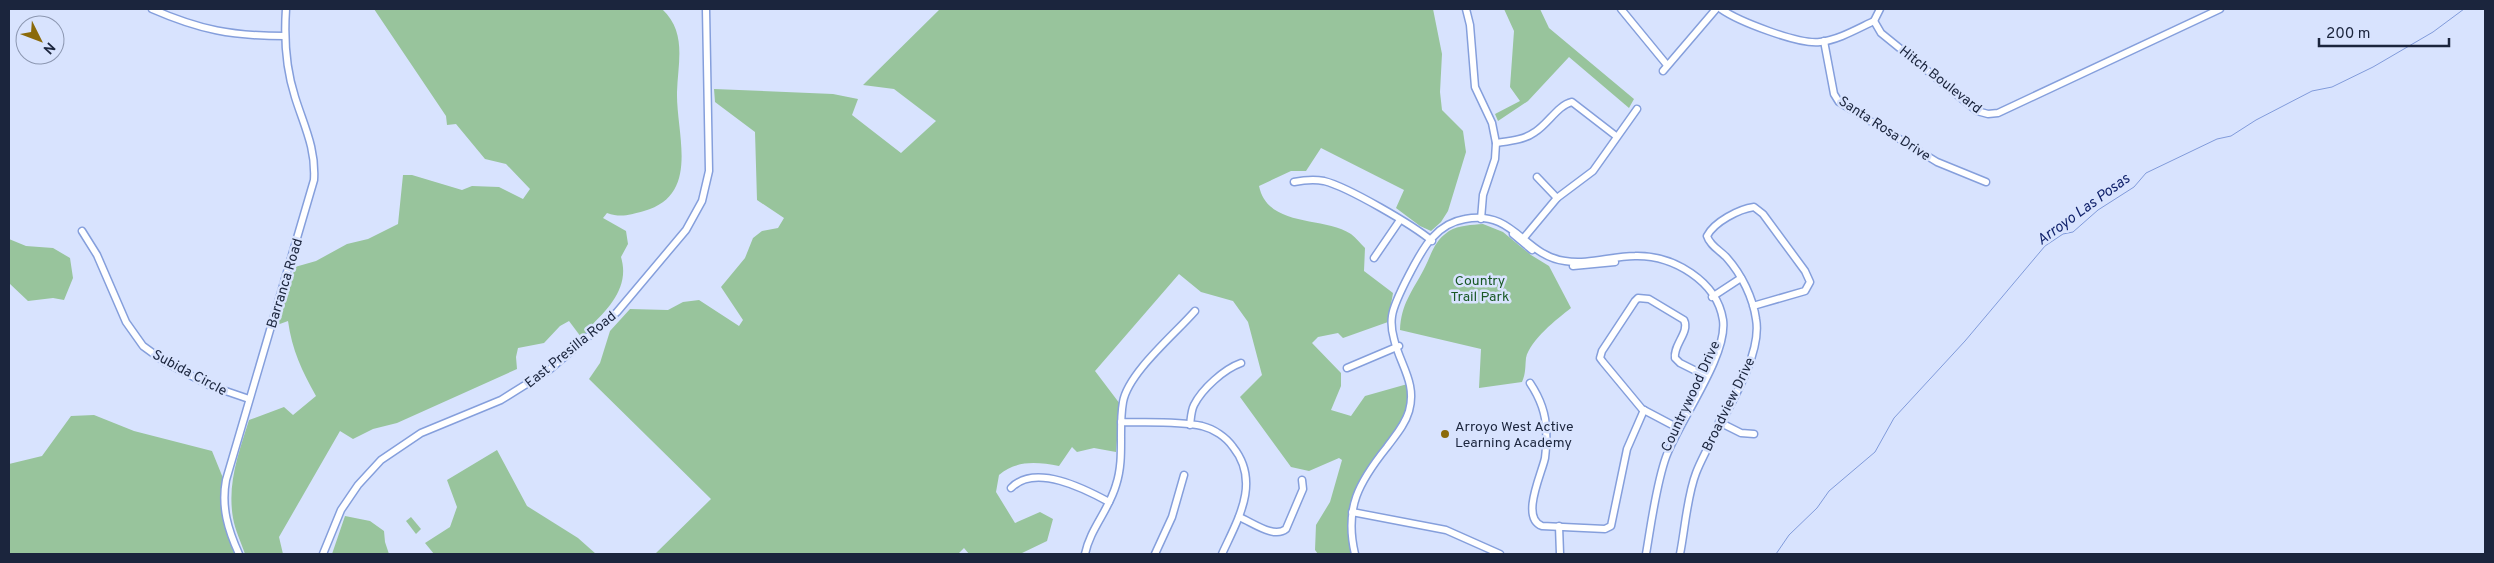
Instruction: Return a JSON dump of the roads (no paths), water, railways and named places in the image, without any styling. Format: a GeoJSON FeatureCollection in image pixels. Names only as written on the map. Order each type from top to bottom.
{"type":"FeatureCollection","features":[{"type":"Feature","properties":{"kind":"street"},"geometry":{"type":"LineString","coordinates":[[152,9],[199,27],[221,33],[247,36],[285,36]]}},
{"type":"Feature","properties":{"kind":"street","name":"Barranca Road"},"geometry":{"type":"LineString","coordinates":[[239,554],[226,521],[224,495],[249,399],[314,180],[313,147],[291,85],[285,36],[286,9]]}},
{"type":"Feature","properties":{"kind":"street","name":"East Presilla Road"},"geometry":{"type":"LineString","coordinates":[[323,554],[341,510],[358,485],[381,460],[420,433],[501,400],[549,370],[617,312],[686,230],[702,201],[709,171],[706,9]]}},
{"type":"Feature","properties":{"kind":"street"},"geometry":{"type":"LineString","coordinates":[[1466,9],[1470,26],[1475,87],[1492,123],[1496,143],[1495,159],[1483,195],[1481,219]]}},
{"type":"Feature","properties":{"kind":"street"},"geometry":{"type":"LineString","coordinates":[[1621,9],[1665,68],[1716,9]]}},
{"type":"Feature","properties":{"kind":"street"},"geometry":{"type":"LineString","coordinates":[[1721,9],[1790,38],[1812,42],[1824,41],[1874,20],[1880,9]]}},
{"type":"Feature","properties":{"kind":"street","name":"Hitch Boulevard"},"geometry":{"type":"LineString","coordinates":[[1874,20],[1881,33],[1961,98],[1981,113],[1988,114],[1998,113],[2220,9]]}},
{"type":"Feature","properties":{"kind":"street","name":"Santa Rosa Drive"},"geometry":{"type":"LineString","coordinates":[[1824,41],[1833,91],[1838,101],[1937,162],[1986,182]]}},
{"type":"Feature","properties":{"kind":"street"},"geometry":{"type":"LineString","coordinates":[[1496,143],[1521,139],[1533,134],[1564,105],[1572,102],[1616,136]]}},
{"type":"Feature","properties":{"kind":"street"},"geometry":{"type":"LineString","coordinates":[[1522,239],[1557,198],[1593,171],[1637,109]]}},
{"type":"Feature","properties":{"kind":"street"},"geometry":{"type":"LineString","coordinates":[[1536,177],[1557,198]]}},
{"type":"Feature","properties":{"kind":"street"},"geometry":{"type":"LineString","coordinates":[[1294,182],[1310,180],[1327,182],[1400,220],[1431,240]]}},
{"type":"Feature","properties":{"kind":"street","name":"Broadview Drive"},"geometry":{"type":"LineString","coordinates":[[1680,554],[1695,475],[1755,348],[1757,329],[1753,306],[1741,278],[1727,258],[1711,244],[1707,236],[1712,229],[1748,208],[1757,208],[1805,271],[1810,282],[1805,291],[1753,306]]}},
{"type":"Feature","properties":{"kind":"street"},"geometry":{"type":"LineString","coordinates":[[1356,554],[1352,538],[1354,512],[1366,480],[1404,429],[1412,412],[1414,384],[1398,346],[1394,326],[1396,310],[1431,240],[1449,227],[1481,219],[1502,226],[1522,239],[1543,258],[1563,265],[1632,260],[1655,263],[1687,276],[1714,296],[1741,278]]}},
{"type":"Feature","properties":{"kind":"street"},"geometry":{"type":"LineString","coordinates":[[1374,258],[1400,220]]}},
{"type":"Feature","properties":{"kind":"street","name":"Subida Circle"},"geometry":{"type":"LineString","coordinates":[[82,231],[97,255],[126,322],[143,346],[165,362],[210,386],[249,399]]}},
{"type":"Feature","properties":{"kind":"street","name":"Countrywood Drive"},"geometry":{"type":"LineString","coordinates":[[1644,554],[1660,464],[1716,348],[1720,328],[1714,296]]}},
{"type":"Feature","properties":{"kind":"street"},"geometry":{"type":"LineString","coordinates":[[1677,428],[1644,410],[1600,358],[1602,350],[1635,301],[1641,297],[1650,299],[1684,320],[1685,329],[1676,347],[1675,358],[1680,363],[1704,375]]}},
{"type":"Feature","properties":{"kind":"street"},"geometry":{"type":"LineString","coordinates":[[1085,554],[1093,531],[1109,502],[1119,475],[1121,422],[1124,398],[1130,382],[1195,311]]}},
{"type":"Feature","properties":{"kind":"street"},"geometry":{"type":"LineString","coordinates":[[1347,368],[1398,346]]}},
{"type":"Feature","properties":{"kind":"street"},"geometry":{"type":"LineString","coordinates":[[1190,424],[1193,409],[1199,397],[1229,368],[1241,363]]}},
{"type":"Feature","properties":{"kind":"street"},"geometry":{"type":"LineString","coordinates":[[1530,383],[1542,404],[1546,430],[1545,457],[1536,484],[1532,516],[1539,525],[1605,529],[1611,526],[1629,442],[1644,410]]}},
{"type":"Feature","properties":{"kind":"street"},"geometry":{"type":"LineString","coordinates":[[1121,422],[1190,424],[1211,429],[1231,443],[1238,453],[1246,472],[1247,486],[1239,517],[1222,554]]}},
{"type":"Feature","properties":{"kind":"street"},"geometry":{"type":"LineString","coordinates":[[1720,422],[1741,433],[1754,434]]}},
{"type":"Feature","properties":{"kind":"street"},"geometry":{"type":"LineString","coordinates":[[1155,554],[1172,516],[1184,475]]}},
{"type":"Feature","properties":{"kind":"street"},"geometry":{"type":"LineString","coordinates":[[1011,488],[1020,481],[1052,479],[1075,486],[1109,502]]}},
{"type":"Feature","properties":{"kind":"street"},"geometry":{"type":"LineString","coordinates":[[1239,517],[1274,533],[1282,532],[1286,529],[1297,503],[1303,487],[1302,480]]}},
{"type":"Feature","properties":{"kind":"street"},"geometry":{"type":"LineString","coordinates":[[1354,512],[1446,530],[1500,554]]}},
{"type":"Feature","properties":{"kind":"street"},"geometry":{"type":"LineString","coordinates":[[1559,526],[1560,554]]}},
{"type":"Feature","properties":{"kind":"waterway","name":"Arroyo Las Posas"},"geometry":{"type":"LineString","coordinates":[[1776,554],[1789,535],[1817,508],[1829,491],[1875,452],[1894,418],[1965,341],[2045,246],[2063,234],[2073,232],[2098,210],[2134,187],[2146,173],[2217,139],[2231,136],[2256,120],[2312,91],[2332,87],[2373,67],[2433,32],[2464,9]]}},
{"type":"Feature","properties":{"kind":"place","name":"Arroyo West Active Learning Academy"},"geometry":{"type":"Point","coordinates":[1445,434]}},
{"type":"Feature","properties":{"kind":"park label","name":"Country Trail Park"},"geometry":{"type":"Point","coordinates":[1480,288]}}]}
